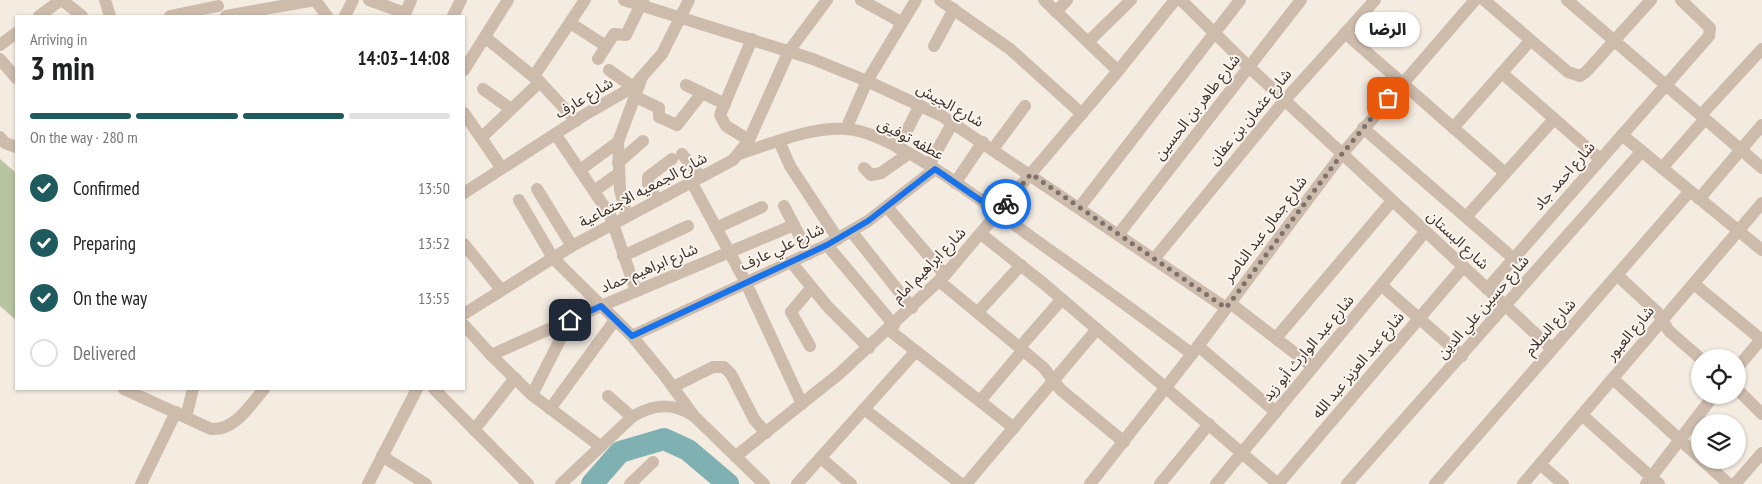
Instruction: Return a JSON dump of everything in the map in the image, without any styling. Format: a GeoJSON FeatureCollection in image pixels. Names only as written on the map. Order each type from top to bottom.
{"type":"FeatureCollection","features":[{"type":"Feature","properties":{"kind":"street"},"geometry":{"type":"LineString","coordinates":[[40,15],[62,0],[81,15]]}},
{"type":"Feature","properties":{"kind":"street"},"geometry":{"type":"LineString","coordinates":[[105,0],[110,15]]}},
{"type":"Feature","properties":{"kind":"street"},"geometry":{"type":"LineString","coordinates":[[346,15],[353,0]]}},
{"type":"Feature","properties":{"kind":"street"},"geometry":{"type":"LineString","coordinates":[[369,0],[404,15],[411,0]]}},
{"type":"Feature","properties":{"kind":"street"},"geometry":{"type":"LineString","coordinates":[[454,15],[461,0]]}},
{"type":"Feature","properties":{"kind":"street"},"geometry":{"type":"LineString","coordinates":[[465,69],[486,38],[508,0]]}},
{"type":"Feature","properties":{"kind":"street"},"geometry":{"type":"LineString","coordinates":[[482,137],[511,109],[537,79],[585,0]]}},
{"type":"Feature","properties":{"kind":"street","name":"شارع الجيش"},"geometry":{"type":"LineString","coordinates":[[624,0],[642,3],[681,18],[789,51],[867,80],[953,122],[1154,259],[1228,305],[1276,338],[1313,367]]}},
{"type":"Feature","properties":{"kind":"street","name":"شارع عارف"},"geometry":{"type":"LineString","coordinates":[[465,192],[501,167],[576,121],[637,88],[662,54],[689,0]]}},
{"type":"Feature","properties":{"kind":"street","name":"شارع الجمعيه الاجتماعية"},"geometry":{"type":"LineString","coordinates":[[465,313],[572,246],[726,165],[740,154],[749,140],[789,51],[827,0]]}},
{"type":"Feature","properties":{"kind":"street"},"geometry":{"type":"LineString","coordinates":[[861,0],[901,22]]}},
{"type":"Feature","properties":{"kind":"street"},"geometry":{"type":"LineString","coordinates":[[846,129],[867,80],[916,0]]}},
{"type":"Feature","properties":{"kind":"street"},"geometry":{"type":"LineString","coordinates":[[940,0],[1010,49],[1082,114]]}},
{"type":"Feature","properties":{"kind":"street"},"geometry":{"type":"LineString","coordinates":[[1044,0],[1118,71]]}},
{"type":"Feature","properties":{"kind":"street"},"geometry":{"type":"LineString","coordinates":[[1056,12],[1067,0]]}},
{"type":"Feature","properties":{"kind":"street"},"geometry":{"type":"LineString","coordinates":[[1088,42],[1131,0]]}},
{"type":"Feature","properties":{"kind":"street","name":"شارع ابراهيم امام"},"geometry":{"type":"LineString","coordinates":[[736,456],[869,348],[942,278],[982,234],[1175,0]]}},
{"type":"Feature","properties":{"kind":"street","name":"شارع البستان"},"geometry":{"type":"LineString","coordinates":[[1181,0],[1284,101],[1552,349]]}},
{"type":"Feature","properties":{"kind":"street"},"geometry":{"type":"LineString","coordinates":[[1078,208],[1240,0]]}},
{"type":"Feature","properties":{"kind":"street","name":"شارع طاهر بن الحسين"},"geometry":{"type":"LineString","coordinates":[[1118,235],[1302,0]]}},
{"type":"Feature","properties":{"kind":"street","name":"شارع عثمان بن عفان"},"geometry":{"type":"LineString","coordinates":[[1154,259],[1284,101],[1375,0]]}},
{"type":"Feature","properties":{"kind":"street","name":"شارع جمال عبد الناصر"},"geometry":{"type":"LineString","coordinates":[[1090,484],[1167,387],[1342,154],[1475,0]]}},
{"type":"Feature","properties":{"kind":"street"},"geometry":{"type":"LineString","coordinates":[[1484,0],[1573,76],[1586,72],[1651,0]]}},
{"type":"Feature","properties":{"kind":"street","name":"شارع احمد جاد"},"geometry":{"type":"LineString","coordinates":[[1486,289],[1666,85],[1710,32],[1707,24],[1681,0]]}},
{"type":"Feature","properties":{"kind":"street"},"geometry":{"type":"LineString","coordinates":[[1573,2],[1614,41],[1762,168]]}},
{"type":"Feature","properties":{"kind":"street"},"geometry":{"type":"LineString","coordinates":[[598,59],[615,34],[626,35],[642,3]]}},
{"type":"Feature","properties":{"kind":"street"},"geometry":{"type":"LineString","coordinates":[[237,15],[292,10],[319,5]]}},
{"type":"Feature","properties":{"kind":"street"},"geometry":{"type":"LineString","coordinates":[[175,15],[218,7]]}},
{"type":"Feature","properties":{"kind":"street"},"geometry":{"type":"LineString","coordinates":[[934,46],[954,9]]}},
{"type":"Feature","properties":{"kind":"street"},"geometry":{"type":"LineString","coordinates":[[570,23],[606,46]]}},
{"type":"Feature","properties":{"kind":"street"},"geometry":{"type":"LineString","coordinates":[[1345,33],[1505,174]]}},
{"type":"Feature","properties":{"kind":"street"},"geometry":{"type":"LineString","coordinates":[[0,45],[15,34]]}},
{"type":"Feature","properties":{"kind":"street"},"geometry":{"type":"LineString","coordinates":[[486,38],[537,79],[576,121]]}},
{"type":"Feature","properties":{"kind":"street"},"geometry":{"type":"LineString","coordinates":[[749,140],[722,122],[720,115],[752,39]]}},
{"type":"Feature","properties":{"kind":"street"},"geometry":{"type":"LineString","coordinates":[[1453,128],[1530,40]]}},
{"type":"Feature","properties":{"kind":"street"},"geometry":{"type":"LineString","coordinates":[[1662,168],[1703,117],[1762,50]]}},
{"type":"Feature","properties":{"kind":"street"},"geometry":{"type":"LineString","coordinates":[[0,59],[15,77]]}},
{"type":"Feature","properties":{"kind":"street"},"geometry":{"type":"LineString","coordinates":[[609,70],[637,88],[659,108],[659,118],[677,125],[702,93]]}},
{"type":"Feature","properties":{"kind":"street"},"geometry":{"type":"LineString","coordinates":[[1502,73],[1600,159]]}},
{"type":"Feature","properties":{"kind":"street"},"geometry":{"type":"LineString","coordinates":[[686,85],[724,104]]}},
{"type":"Feature","properties":{"kind":"street"},"geometry":{"type":"LineString","coordinates":[[627,216],[620,190],[618,142],[637,88]]}},
{"type":"Feature","properties":{"kind":"street"},"geometry":{"type":"LineString","coordinates":[[484,89],[511,109]]}},
{"type":"Feature","properties":{"kind":"street"},"geometry":{"type":"LineString","coordinates":[[864,168],[871,175],[878,175],[903,151],[920,105]]}},
{"type":"Feature","properties":{"kind":"street"},"geometry":{"type":"LineString","coordinates":[[955,183],[1025,106]]}},
{"type":"Feature","properties":{"kind":"street"},"geometry":{"type":"LineString","coordinates":[[465,114],[501,167]]}},
{"type":"Feature","properties":{"kind":"street"},"geometry":{"type":"LineString","coordinates":[[1466,217],[1554,119]]}},
{"type":"Feature","properties":{"kind":"street","name":"شارع علي عارف"},"geometry":{"type":"LineString","coordinates":[[632,336],[809,254],[851,232],[887,207],[932,167],[953,122]]}},
{"type":"Feature","properties":{"kind":"street","name":"شارع السلام"},"geometry":{"type":"LineString","coordinates":[[1435,484],[1617,275],[1741,150],[1762,125]]}},
{"type":"Feature","properties":{"kind":"street"},"geometry":{"type":"LineString","coordinates":[[1363,128],[1513,258]]}},
{"type":"Feature","properties":{"kind":"street","name":"عطفه توفيق"},"geometry":{"type":"LineString","coordinates":[[740,154],[779,141],[828,130],[846,129],[874,136],[932,167],[1195,350],[1276,412]]}},
{"type":"Feature","properties":{"kind":"street"},"geometry":{"type":"LineString","coordinates":[[556,135],[613,223],[636,291]]}},
{"type":"Feature","properties":{"kind":"street"},"geometry":{"type":"LineString","coordinates":[[1622,135],[1762,250]]}},
{"type":"Feature","properties":{"kind":"street"},"geometry":{"type":"LineString","coordinates":[[0,137],[6,143],[15,147]]}},
{"type":"Feature","properties":{"kind":"street"},"geometry":{"type":"LineString","coordinates":[[594,191],[618,169],[643,141]]}},
{"type":"Feature","properties":{"kind":"street"},"geometry":{"type":"LineString","coordinates":[[779,141],[792,170],[821,210],[838,239]]}},
{"type":"Feature","properties":{"kind":"street"},"geometry":{"type":"LineString","coordinates":[[580,170],[618,142]]}},
{"type":"Feature","properties":{"kind":"street","name":"شارع حسين علي الدين"},"geometry":{"type":"LineString","coordinates":[[1347,484],[1642,151]]}},
{"type":"Feature","properties":{"kind":"street"},"geometry":{"type":"LineString","coordinates":[[657,201],[648,183],[648,177],[677,157],[696,180],[716,228],[746,282],[802,404]]}},
{"type":"Feature","properties":{"kind":"street"},"geometry":{"type":"LineString","coordinates":[[537,189],[572,246]]}},
{"type":"Feature","properties":{"kind":"street"},"geometry":{"type":"LineString","coordinates":[[519,200],[554,258],[632,336],[694,416]]}},
{"type":"Feature","properties":{"kind":"street"},"geometry":{"type":"LineString","coordinates":[[1276,338],[1392,201]]}},
{"type":"Feature","properties":{"kind":"street","name":"شارع العبور"},"geometry":{"type":"LineString","coordinates":[[1523,484],[1762,203]]}},
{"type":"Feature","properties":{"kind":"street"},"geometry":{"type":"LineString","coordinates":[[784,206],[809,254]]}},
{"type":"Feature","properties":{"kind":"street"},"geometry":{"type":"LineString","coordinates":[[716,228],[762,207]]}},
{"type":"Feature","properties":{"kind":"street"},"geometry":{"type":"LineString","coordinates":[[887,207],[942,278],[978,312],[1043,367],[1061,390],[1124,442]]}},
{"type":"Feature","properties":{"kind":"street","name":"شارع ابراهيم حماد"},"geometry":{"type":"LineString","coordinates":[[491,355],[601,306],[794,225]]}},
{"type":"Feature","properties":{"kind":"street"},"geometry":{"type":"LineString","coordinates":[[623,256],[688,226]]}},
{"type":"Feature","properties":{"kind":"street"},"geometry":{"type":"LineString","coordinates":[[851,232],[912,308]]}},
{"type":"Feature","properties":{"kind":"street","name":"شارع عبد الوارث أبو زيد"},"geometry":{"type":"LineString","coordinates":[[1216,484],[1425,232]]}},
{"type":"Feature","properties":{"kind":"street"},"geometry":{"type":"LineString","coordinates":[[982,234],[1167,387],[1278,484]]}},
{"type":"Feature","properties":{"kind":"street"},"geometry":{"type":"LineString","coordinates":[[465,245],[501,290]]}},
{"type":"Feature","properties":{"kind":"street"},"geometry":{"type":"LineString","coordinates":[[827,245],[892,327],[916,351],[1014,428]]}},
{"type":"Feature","properties":{"kind":"street"},"geometry":{"type":"LineString","coordinates":[[791,262],[811,288],[869,348]]}},
{"type":"Feature","properties":{"kind":"street"},"geometry":{"type":"LineString","coordinates":[[978,312],[1021,265]]}},
{"type":"Feature","properties":{"kind":"street","name":"شارع عبد العزيز عبد الله"},"geometry":{"type":"LineString","coordinates":[[1278,484],[1463,267]]}},
{"type":"Feature","properties":{"kind":"street"},"geometry":{"type":"LineString","coordinates":[[1617,275],[1657,312],[1669,331],[1691,350]]}},
{"type":"Feature","properties":{"kind":"street"},"geometry":{"type":"LineString","coordinates":[[1694,284],[1762,339],[1746,358]]}},
{"type":"Feature","properties":{"kind":"street"},"geometry":{"type":"LineString","coordinates":[[1381,285],[1462,356]]}},
{"type":"Feature","properties":{"kind":"street"},"geometry":{"type":"LineString","coordinates":[[810,346],[791,312],[811,288]]}},
{"type":"Feature","properties":{"kind":"street"},"geometry":{"type":"LineString","coordinates":[[980,402],[1062,299]]}},
{"type":"Feature","properties":{"kind":"street"},"geometry":{"type":"LineString","coordinates":[[532,395],[570,320]]}},
{"type":"Feature","properties":{"kind":"street"},"geometry":{"type":"LineString","coordinates":[[550,409],[615,320]]}},
{"type":"Feature","properties":{"kind":"street"},"geometry":{"type":"LineString","coordinates":[[465,325],[491,355],[532,395],[600,446]]}},
{"type":"Feature","properties":{"kind":"street"},"geometry":{"type":"LineString","coordinates":[[966,484],[1098,329]]}},
{"type":"Feature","properties":{"kind":"street"},"geometry":{"type":"LineString","coordinates":[[797,484],[916,351]]}},
{"type":"Feature","properties":{"kind":"street"},"geometry":{"type":"LineString","coordinates":[[673,388],[713,367],[724,367],[731,374],[754,419],[766,433]]}},
{"type":"Feature","properties":{"kind":"street"},"geometry":{"type":"LineString","coordinates":[[474,430],[515,378]]}},
{"type":"Feature","properties":{"kind":"street"},"geometry":{"type":"LineString","coordinates":[[1613,379],[1691,450]]}},
{"type":"Feature","properties":{"kind":"street"},"geometry":{"type":"LineString","coordinates":[[141,484],[181,415],[193,390]]}},
{"type":"Feature","properties":{"kind":"street"},"geometry":{"type":"LineString","coordinates":[[141,392],[181,415],[211,429],[226,428],[263,390]]}},
{"type":"Feature","properties":{"kind":"street"},"geometry":{"type":"LineString","coordinates":[[368,484],[416,390]]}},
{"type":"Feature","properties":{"kind":"street"},"geometry":{"type":"LineString","coordinates":[[435,390],[528,484]]}},
{"type":"Feature","properties":{"kind":"street"},"geometry":{"type":"LineString","coordinates":[[608,396],[632,417]]}},
{"type":"Feature","properties":{"kind":"street"},"geometry":{"type":"LineString","coordinates":[[1746,398],[1762,414]]}},
{"type":"Feature","properties":{"kind":"street"},"geometry":{"type":"LineString","coordinates":[[1582,415],[1652,482],[1679,439],[1707,404]]}},
{"type":"Feature","properties":{"kind":"street"},"geometry":{"type":"LineString","coordinates":[[562,484],[632,417],[645,409],[660,405],[684,409],[694,416],[764,484]]}},
{"type":"Feature","properties":{"kind":"street"},"geometry":{"type":"LineString","coordinates":[[864,409],[960,484]]}},
{"type":"Feature","properties":{"kind":"street"},"geometry":{"type":"LineString","coordinates":[[1160,484],[1209,424]]}},
{"type":"Feature","properties":{"kind":"street"},"geometry":{"type":"LineString","coordinates":[[1735,484],[1762,453]]}},
{"type":"Feature","properties":{"kind":"street"},"geometry":{"type":"LineString","coordinates":[[382,456],[426,484]]}},
{"type":"Feature","properties":{"kind":"street"},"geometry":{"type":"LineString","coordinates":[[821,458],[851,484]]}},
{"type":"Feature","properties":{"kind":"street"},"geometry":{"type":"LineString","coordinates":[[630,484],[653,462]]}},
{"type":"Feature","properties":{"kind":"street"},"geometry":{"type":"LineString","coordinates":[[1540,464],[1563,484]]}},
{"type":"Feature","properties":{"kind":"street"},"geometry":{"type":"LineString","coordinates":[[1712,469],[1729,484]]}},
{"type":"Feature","properties":{"kind":"green space"},"geometry":{"type":"Polygon","coordinates":[[[0,159],[15,172],[15,319],[0,306],[0,159]]]}},
{"type":"Feature","properties":{"kind":"waterway"},"geometry":{"type":"LineString","coordinates":[[592,484],[620,452],[664,439],[688,450],[728,484]]}},
{"type":"Feature","properties":{"kind":"way so far"},"geometry":{"type":"LineString","coordinates":[[1006,204],[1031,174],[1226,308],[1342,154],[1388,98]]}},
{"type":"Feature","properties":{"kind":"place","name":"الرضا"},"geometry":{"type":"Point","coordinates":[1388,98]}},
{"type":"Feature","properties":{"kind":"route"},"geometry":{"type":"LineString","coordinates":[[570,320],[601,306],[632,336],[809,254],[851,232],[935,169],[999,213],[1006,204]]}}]}
